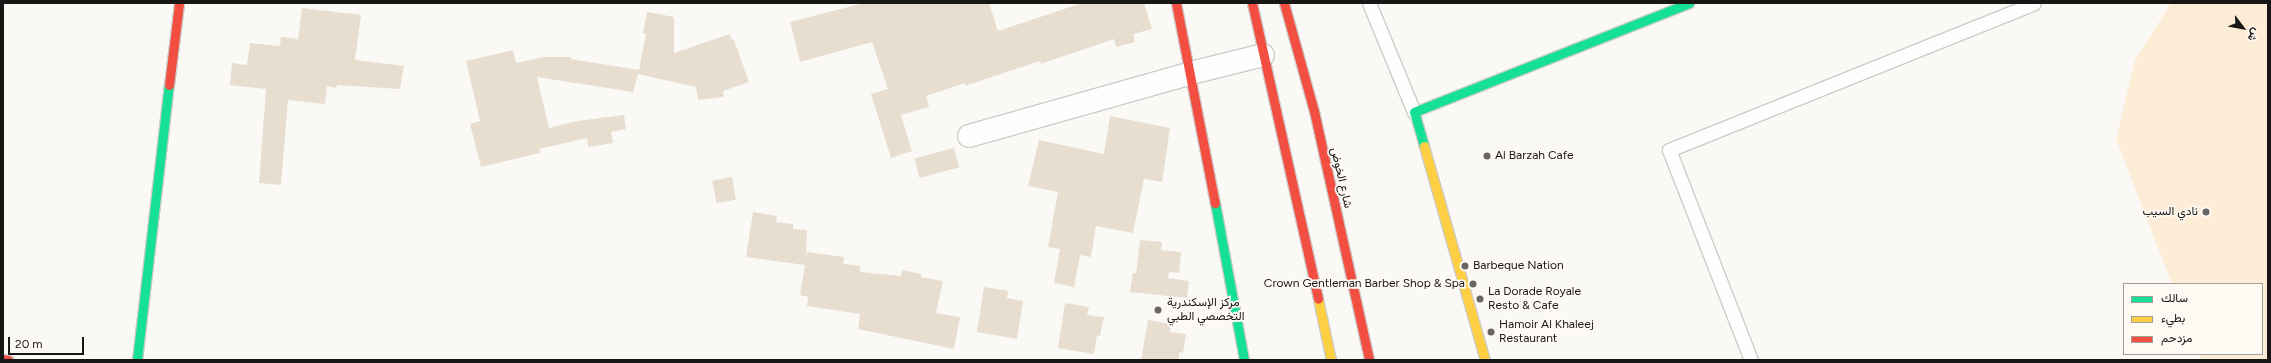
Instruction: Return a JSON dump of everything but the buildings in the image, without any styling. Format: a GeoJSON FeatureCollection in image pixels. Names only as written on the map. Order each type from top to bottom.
{"type":"FeatureCollection","features":[{"type":"Feature","properties":{"kind":"street"},"geometry":{"type":"LineString","coordinates":[[137,360],[179,3]]}},
{"type":"Feature","properties":{"kind":"street"},"geometry":{"type":"LineString","coordinates":[[1176,3],[1192,73],[1244,360]]}},
{"type":"Feature","properties":{"kind":"street"},"geometry":{"type":"LineString","coordinates":[[1252,3],[1262,55],[1331,360]]}},
{"type":"Feature","properties":{"kind":"street","name":"شارع الخوض"},"geometry":{"type":"LineString","coordinates":[[1284,3],[1314,111],[1369,360]]}},
{"type":"Feature","properties":{"kind":"street"},"geometry":{"type":"LineString","coordinates":[[1485,360],[1414,112],[1689,3]]}},
{"type":"Feature","properties":{"kind":"street"},"geometry":{"type":"LineString","coordinates":[[969,136],[1192,73],[1262,55]]}},
{"type":"Feature","properties":{"kind":"street"},"geometry":{"type":"LineString","coordinates":[[3,359],[8,360]]}},
{"type":"Feature","properties":{"kind":"lane"},"geometry":{"type":"LineString","coordinates":[[1369,3],[1414,112]]}},
{"type":"Feature","properties":{"kind":"lane"},"geometry":{"type":"LineString","coordinates":[[1751,360],[1668,150],[2034,3]]}},
{"type":"Feature","properties":{"kind":"shaded area","name":"نادي السيب"},"geometry":{"type":"Polygon","coordinates":[[[2171,3],[2268,3],[2268,360],[2201,360],[2199,355],[2263,355],[2263,283],[2172,283],[2116,139],[2135,60],[2171,3]]]}},
{"type":"Feature","properties":{"kind":"traffic: fast"},"geometry":{"type":"LineString","coordinates":[[1424,146],[1414,112],[1689,3]]}},
{"type":"Feature","properties":{"kind":"traffic: fast"},"geometry":{"type":"LineString","coordinates":[[137,360],[169,85]]}},
{"type":"Feature","properties":{"kind":"traffic: fast"},"geometry":{"type":"LineString","coordinates":[[1215,203],[1244,360]]}},
{"type":"Feature","properties":{"kind":"traffic: slow"},"geometry":{"type":"LineString","coordinates":[[1424,146],[1485,360]]}},
{"type":"Feature","properties":{"kind":"traffic: slow"},"geometry":{"type":"LineString","coordinates":[[1318,299],[1331,360]]}},
{"type":"Feature","properties":{"kind":"traffic: jam"},"geometry":{"type":"LineString","coordinates":[[169,85],[179,3]]}},
{"type":"Feature","properties":{"kind":"traffic: jam"},"geometry":{"type":"LineString","coordinates":[[1176,3],[1215,203]]}},
{"type":"Feature","properties":{"kind":"traffic: jam"},"geometry":{"type":"LineString","coordinates":[[1252,3],[1318,299]]}},
{"type":"Feature","properties":{"kind":"traffic: jam"},"geometry":{"type":"LineString","coordinates":[[1284,3],[1314,111],[1369,360]]}},
{"type":"Feature","properties":{"kind":"traffic: jam"},"geometry":{"type":"LineString","coordinates":[[3,359],[8,360]]}},
{"type":"Feature","properties":{"kind":"place","name":"Al Barzah Cafe"},"geometry":{"type":"Point","coordinates":[1487,156]}},
{"type":"Feature","properties":{"kind":"place","name":"نادي السيب"},"geometry":{"type":"Point","coordinates":[2206,212]}},
{"type":"Feature","properties":{"kind":"place","name":"Barbeque Nation"},"geometry":{"type":"Point","coordinates":[1465,266]}},
{"type":"Feature","properties":{"kind":"place","name":"Crown Gentleman Barber Shop & Spa"},"geometry":{"type":"Point","coordinates":[1473,284]}},
{"type":"Feature","properties":{"kind":"place","name":"La Dorade Royale Resto & Cafe"},"geometry":{"type":"Point","coordinates":[1480,299]}},
{"type":"Feature","properties":{"kind":"place","name":"مركز الإسكندرية التخصصي الطبي"},"geometry":{"type":"Point","coordinates":[1158,310]}},
{"type":"Feature","properties":{"kind":"place","name":"Hamoir Al Khaleej Restaurant"},"geometry":{"type":"Point","coordinates":[1491,332]}}]}
